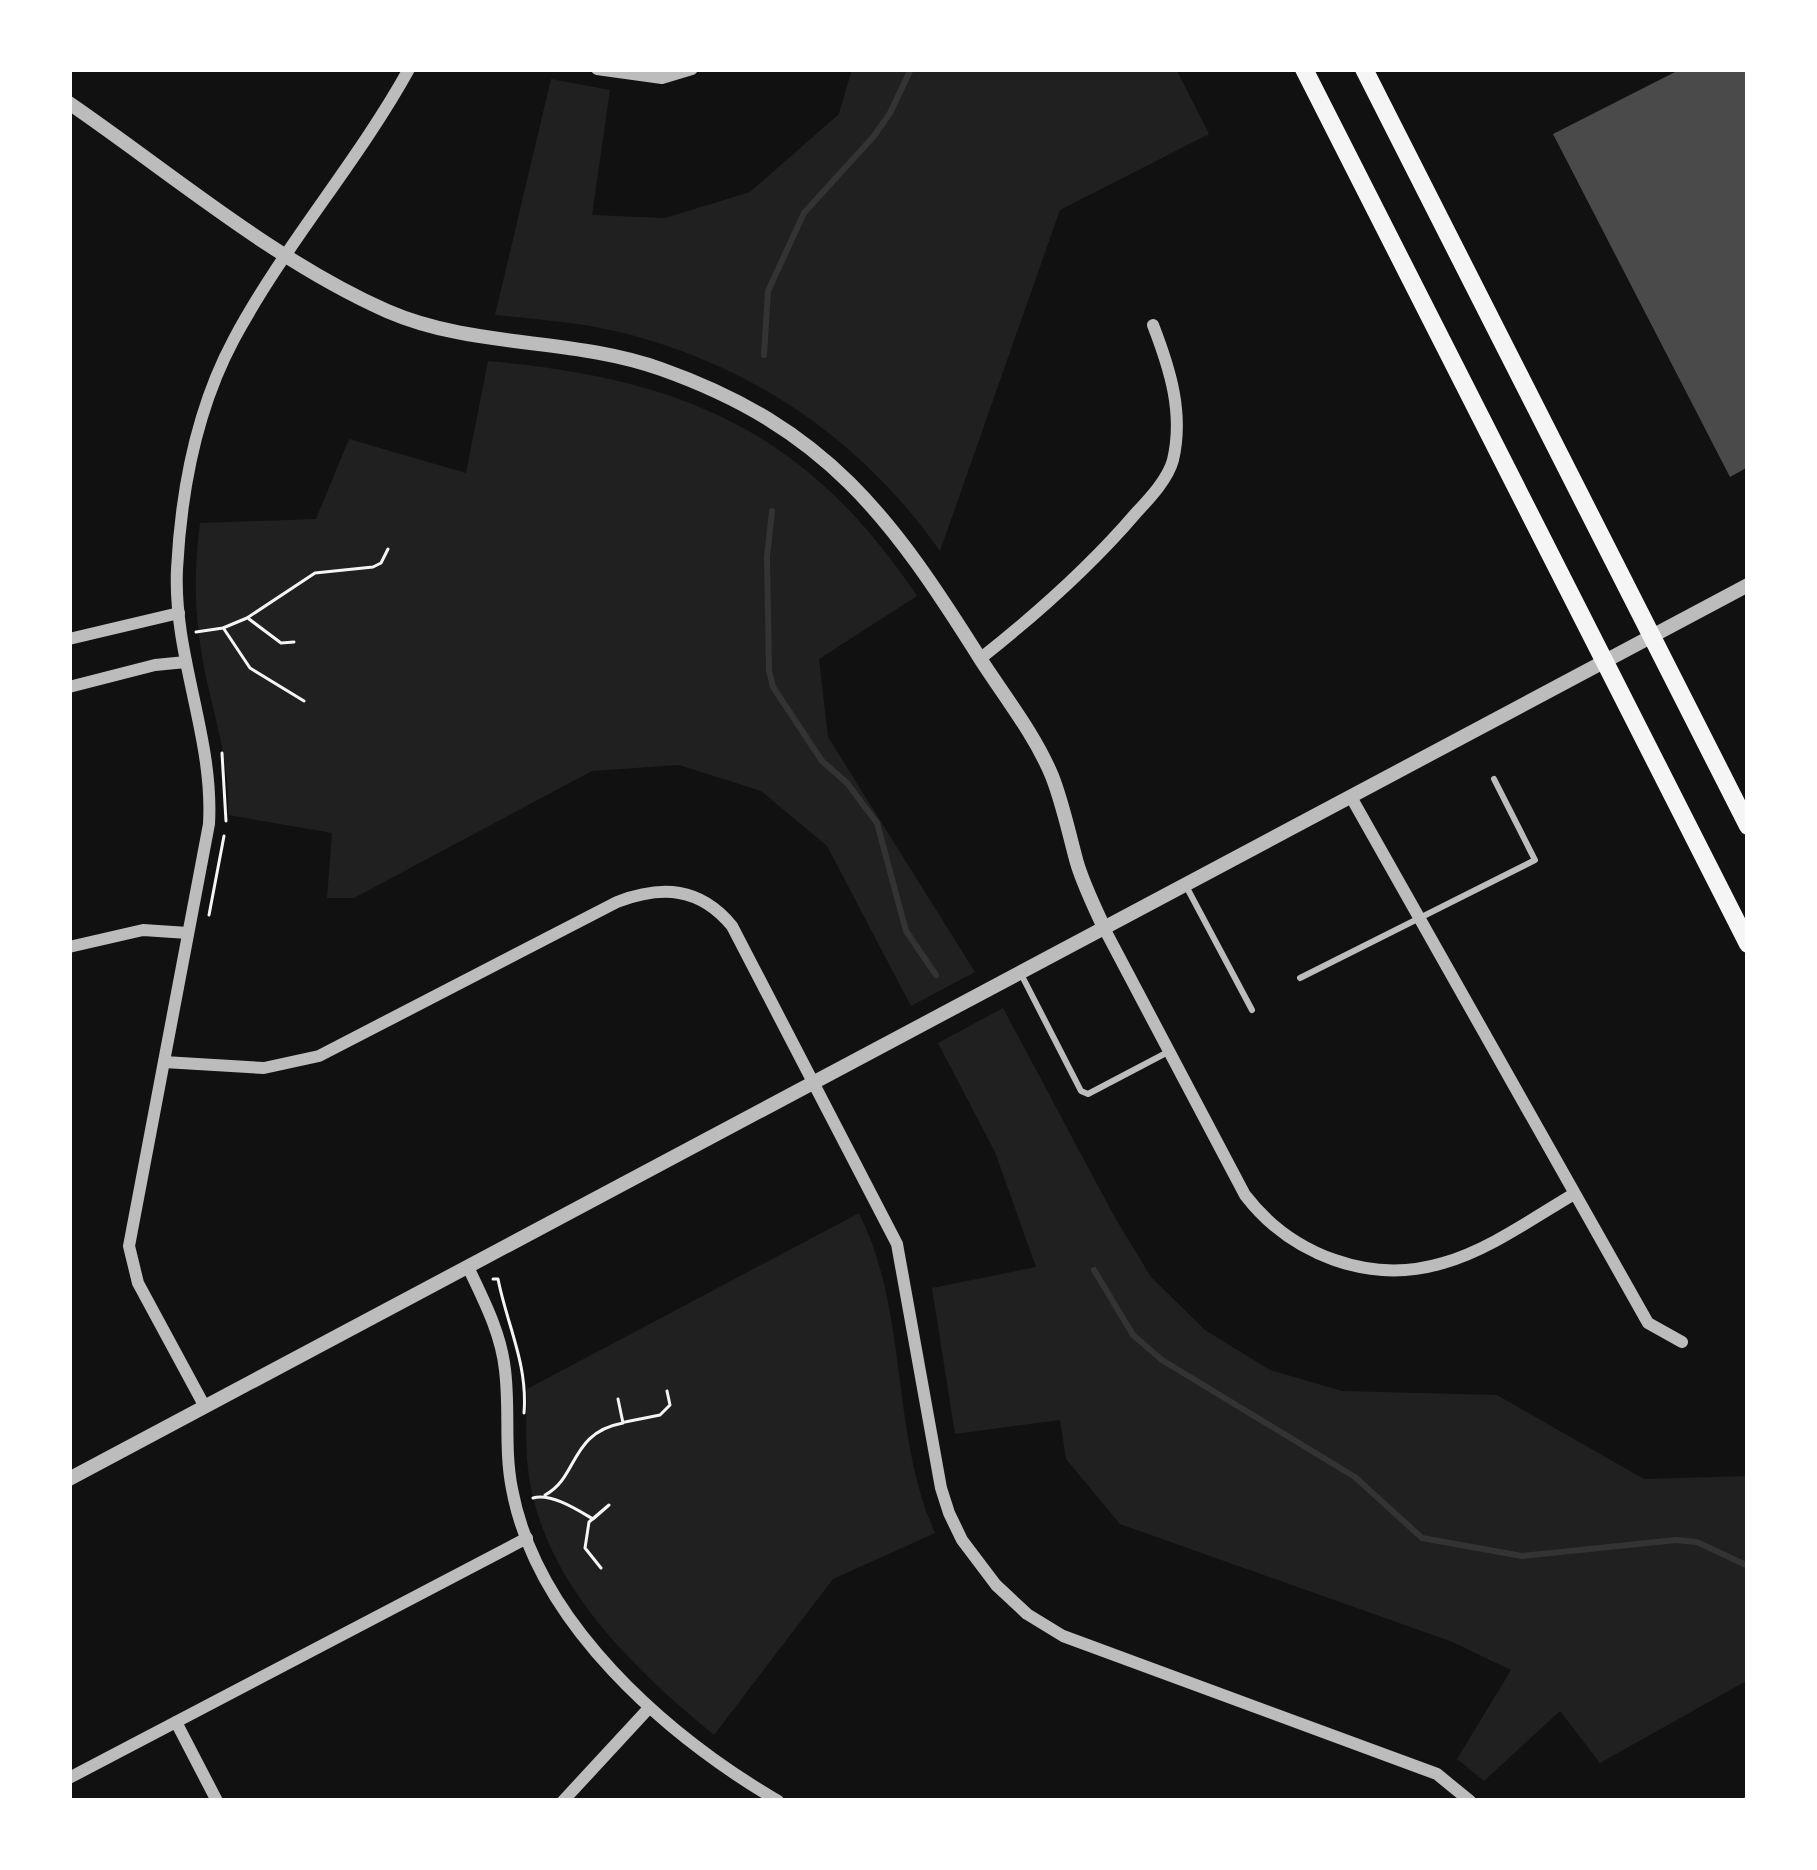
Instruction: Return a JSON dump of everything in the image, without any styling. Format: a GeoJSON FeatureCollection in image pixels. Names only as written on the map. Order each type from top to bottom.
{"type":"FeatureCollection","features":[{"type":"Feature","properties":{"kind":"main road"},"geometry":{"type":"LineString","coordinates":[[1304,69],[1748,944]]}},
{"type":"Feature","properties":{"kind":"main road"},"geometry":{"type":"LineString","coordinates":[[1364,69],[1748,826]]}},
{"type":"Feature","properties":{"kind":"street"},"geometry":{"type":"LineString","coordinates":[[205,1407],[138,1283],[129,1246],[209,824],[211,791],[186,662],[177,571],[195,444],[232,342],[409,69]]}},
{"type":"Feature","properties":{"kind":"street"},"geometry":{"type":"LineString","coordinates":[[597,69],[662,78],[692,69]]}},
{"type":"Feature","properties":{"kind":"street"},"geometry":{"type":"LineString","coordinates":[[70,105],[286,255],[354,295],[418,323],[465,336],[590,350],[694,382],[757,412],[822,457],[875,506],[916,558],[1050,771],[1078,866],[1105,930],[1252,1204],[1283,1233],[1342,1263],[1408,1270],[1465,1256],[1574,1193]]}},
{"type":"Feature","properties":{"kind":"street"},"geometry":{"type":"LineString","coordinates":[[981,658],[1045,608],[1101,554],[1172,464],[1174,384],[1154,325]]}},
{"type":"Feature","properties":{"kind":"street"},"geometry":{"type":"LineString","coordinates":[[69,1479],[1748,585]]}},
{"type":"Feature","properties":{"kind":"street"},"geometry":{"type":"LineString","coordinates":[[69,639],[179,614]]}},
{"type":"Feature","properties":{"kind":"street"},"geometry":{"type":"LineString","coordinates":[[69,687],[186,662]]}},
{"type":"Feature","properties":{"kind":"street"},"geometry":{"type":"LineString","coordinates":[[1351,797],[1648,1323],[1682,1342]]}},
{"type":"Feature","properties":{"kind":"street"},"geometry":{"type":"LineString","coordinates":[[164,1062],[264,1068],[319,1056],[617,902],[656,890],[690,894],[707,902],[731,926],[897,1244],[940,1488],[962,1540],[995,1585],[1027,1614],[1064,1636],[1398,1759],[1447,1780],[1470,1801]]}},
{"type":"Feature","properties":{"kind":"street"},"geometry":{"type":"LineString","coordinates":[[69,947],[143,930],[188,933]]}},
{"type":"Feature","properties":{"kind":"street"},"geometry":{"type":"LineString","coordinates":[[468,1267],[502,1348],[510,1477],[527,1538],[557,1597],[649,1708],[742,1780],[778,1801]]}},
{"type":"Feature","properties":{"kind":"street"},"geometry":{"type":"LineString","coordinates":[[69,1778],[527,1538]]}},
{"type":"Feature","properties":{"kind":"street"},"geometry":{"type":"LineString","coordinates":[[563,1801],[649,1708]]}},
{"type":"Feature","properties":{"kind":"street"},"geometry":{"type":"LineString","coordinates":[[176,1722],[217,1801]]}},
{"type":"Feature","properties":{"kind":"lane"},"geometry":{"type":"LineString","coordinates":[[1300,978],[1535,860],[1494,779]]}},
{"type":"Feature","properties":{"kind":"lane"},"geometry":{"type":"LineString","coordinates":[[1186,886],[1252,1010]]}},
{"type":"Feature","properties":{"kind":"lane"},"geometry":{"type":"LineString","coordinates":[[1021,974],[1081,1091],[1088,1094],[1168,1052]]}},
{"type":"Feature","properties":{"kind":"path"},"geometry":{"type":"LineString","coordinates":[[196,631],[223,628],[247,618],[315,573],[374,566],[388,549]]}},
{"type":"Feature","properties":{"kind":"path"},"geometry":{"type":"LineString","coordinates":[[247,618],[281,643],[294,642]]}},
{"type":"Feature","properties":{"kind":"path"},"geometry":{"type":"LineString","coordinates":[[223,628],[250,668],[304,700]]}},
{"type":"Feature","properties":{"kind":"path"},"geometry":{"type":"LineString","coordinates":[[532,1498],[556,1489],[591,1437],[623,1423],[660,1415],[670,1406],[667,1391]]}},
{"type":"Feature","properties":{"kind":"path"},"geometry":{"type":"LineString","coordinates":[[618,1399],[623,1423]]}},
{"type":"Feature","properties":{"kind":"path"},"geometry":{"type":"LineString","coordinates":[[543,1496],[590,1516],[593,1519],[609,1505],[599,1514],[589,1522],[585,1548],[602,1568]]}},
{"type":"Feature","properties":{"kind":"shaded area"},"geometry":{"type":"Polygon","coordinates":[[[852,69],[1176,69],[1209,134],[1060,210],[940,551],[878,476],[805,415],[765,390],[722,368],[631,335],[495,315],[551,79],[610,90],[592,215],[665,218],[750,192],[839,114],[852,69]]]}},
{"type":"Feature","properties":{"kind":"shaded area"},"geometry":{"type":"Polygon","coordinates":[[[488,361],[621,382],[679,399],[733,423],[783,453],[830,492],[875,539],[917,596],[819,659],[828,737],[975,972],[911,1006],[827,846],[761,791],[679,765],[592,771],[354,898],[327,898],[332,833],[228,815],[223,754],[197,623],[200,523],[316,519],[349,439],[466,473],[488,361]]]}},
{"type":"Feature","properties":{"kind":"shaded area"},"geometry":{"type":"Polygon","coordinates":[[[1003,1008],[1151,1277],[1205,1330],[1270,1370],[1342,1391],[1497,1395],[1644,1479],[1748,1476],[1748,1680],[1600,1763],[1560,1711],[1484,1781],[1457,1759],[1511,1670],[1450,1641],[1120,1524],[1066,1459],[1060,1420],[955,1434],[932,1288],[1036,1267],[995,1152],[938,1043],[1003,1008]]]}},
{"type":"Feature","properties":{"kind":"shaded area"},"geometry":{"type":"Polygon","coordinates":[[[859,1213],[886,1291],[911,1454],[935,1533],[833,1579],[714,1735],[605,1631],[562,1569],[531,1487],[527,1389],[859,1213]]]}},
{"type":"Feature","properties":{"kind":"building"},"geometry":{"type":"Polygon","coordinates":[[[1681,69],[1748,69],[1748,467],[1730,477],[1553,134],[1681,69]]]}},
{"type":"Feature","properties":{"kind":"waterway"},"geometry":{"type":"LineString","coordinates":[[764,355],[768,291],[804,213],[874,136],[911,69]]}},
{"type":"Feature","properties":{"kind":"waterway"},"geometry":{"type":"LineString","coordinates":[[772,511],[767,557],[773,687],[822,761],[847,783],[877,823],[906,931],[936,975]]}},
{"type":"Feature","properties":{"kind":"waterway"},"geometry":{"type":"LineString","coordinates":[[1094,1270],[1133,1335],[1162,1360],[1355,1477],[1422,1538],[1522,1556],[1676,1540],[1697,1542],[1748,1566]]}}]}
